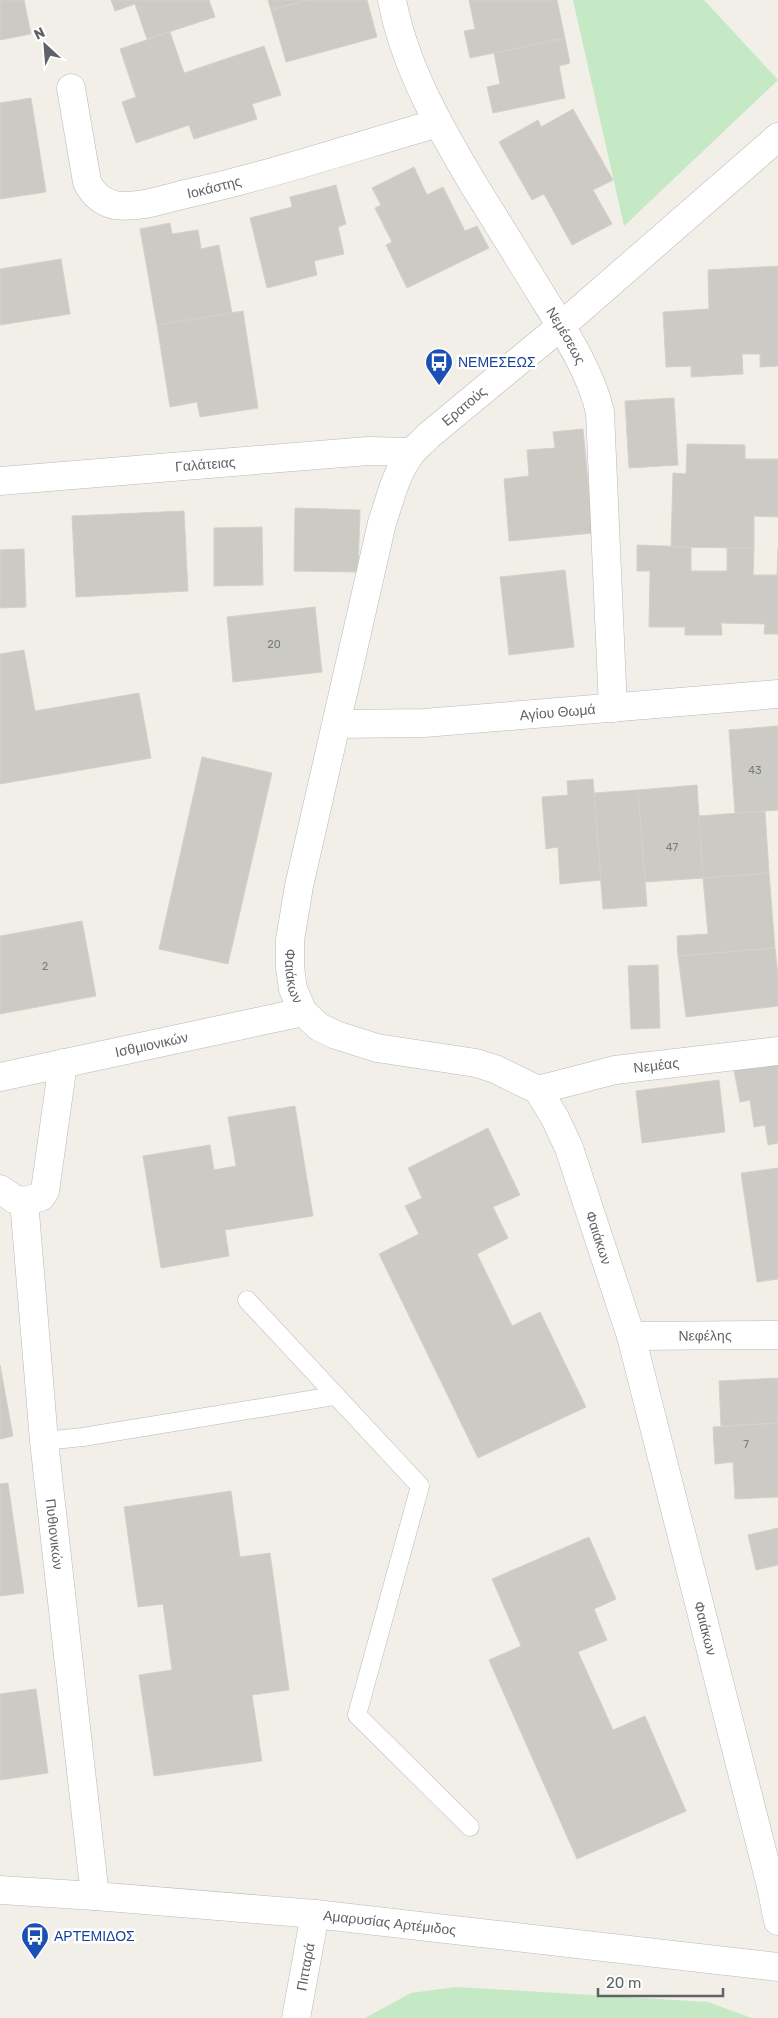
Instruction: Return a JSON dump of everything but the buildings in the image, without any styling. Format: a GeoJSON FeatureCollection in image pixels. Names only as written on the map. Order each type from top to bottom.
{"type":"FeatureCollection","features":[{"type":"Feature","properties":{"kind":"street","name":"Νεμέσεως"},"geometry":{"type":"LineString","coordinates":[[392,0],[419,87],[438,123],[561,326],[596,395],[600,412],[612,708]]}},
{"type":"Feature","properties":{"kind":"street","name":"Ιοκάστης"},"geometry":{"type":"LineString","coordinates":[[71,88],[87,182],[93,193],[103,201],[115,205],[132,205],[156,201],[242,181],[438,123]]}},
{"type":"Feature","properties":{"kind":"street","name":"Ερατούς"},"geometry":{"type":"LineString","coordinates":[[337,724],[382,522],[393,488],[412,452],[455,413],[561,326],[778,137]]}},
{"type":"Feature","properties":{"kind":"street","name":"Γαλάτειας"},"geometry":{"type":"LineString","coordinates":[[0,481],[368,451],[412,452]]}},
{"type":"Feature","properties":{"kind":"street","name":"Αγίου Θωμά"},"geometry":{"type":"LineString","coordinates":[[337,724],[424,723],[778,694]]}},
{"type":"Feature","properties":{"kind":"street","name":"Φαιάκων"},"geometry":{"type":"LineString","coordinates":[[337,724],[299,886],[290,940],[292,989],[303,1012],[319,1027],[336,1035],[377,1048],[476,1063],[502,1072],[538,1090],[555,1118],[569,1148],[631,1336],[771,1886],[778,1921]]}},
{"type":"Feature","properties":{"kind":"street","name":"Ισθμιονικών"},"geometry":{"type":"LineString","coordinates":[[0,1077],[303,1012]]}},
{"type":"Feature","properties":{"kind":"street","name":"Νεμέας"},"geometry":{"type":"LineString","coordinates":[[538,1090],[614,1070],[778,1051]]}},
{"type":"Feature","properties":{"kind":"street"},"geometry":{"type":"LineString","coordinates":[[0,1188],[14,1199],[24,1201],[40,1197],[45,1191],[63,1063]]}},
{"type":"Feature","properties":{"kind":"street","name":"Πυθιονικών"},"geometry":{"type":"LineString","coordinates":[[24,1201],[44,1441],[95,1896]]}},
{"type":"Feature","properties":{"kind":"street","name":"Νεφέλης"},"geometry":{"type":"LineString","coordinates":[[631,1336],[778,1335]]}},
{"type":"Feature","properties":{"kind":"street","name":"Αμαρυσίας Αρτέμιδος"},"geometry":{"type":"LineString","coordinates":[[0,1890],[315,1914],[778,1967]]}},
{"type":"Feature","properties":{"kind":"street","name":"Πιτταρά"},"geometry":{"type":"LineString","coordinates":[[296,2018],[315,1914]]}},
{"type":"Feature","properties":{"kind":"lane"},"geometry":{"type":"LineString","coordinates":[[247,1300],[334,1396],[420,1486],[357,1715],[470,1827]]}},
{"type":"Feature","properties":{"kind":"lane"},"geometry":{"type":"LineString","coordinates":[[44,1441],[83,1437],[334,1396]]}},
{"type":"Feature","properties":{"kind":"green space"},"geometry":{"type":"Polygon","coordinates":[[[573,0],[704,0],[778,80],[624,226],[573,0]]]}},
{"type":"Feature","properties":{"kind":"green space"},"geometry":{"type":"Polygon","coordinates":[[[456,1987],[708,2002],[752,2018],[365,2018],[411,1993],[456,1987]]]}},
{"type":"Feature","properties":{"kind":"place","name":"ΝΕΜΕΣΕΩΣ"},"geometry":{"type":"Point","coordinates":[439,386]}},
{"type":"Feature","properties":{"kind":"place","name":"ΑΡΤΕΜΙΔΟΣ"},"geometry":{"type":"Point","coordinates":[35,1960]}}]}
